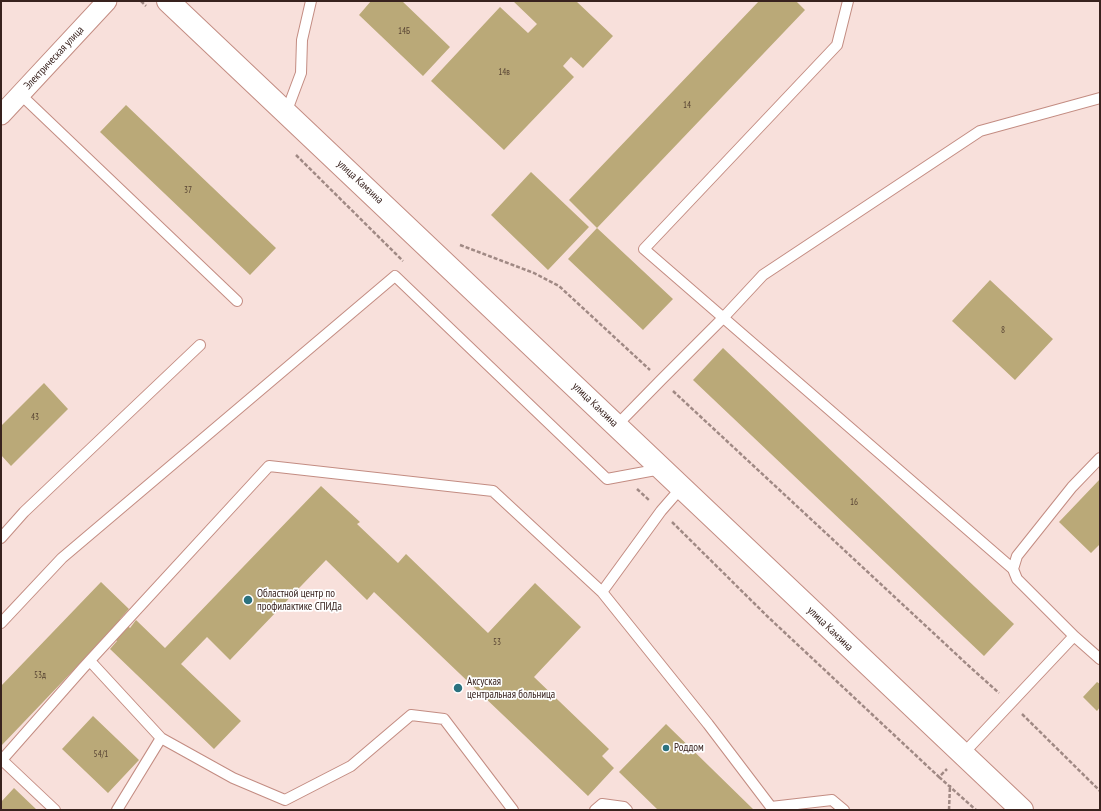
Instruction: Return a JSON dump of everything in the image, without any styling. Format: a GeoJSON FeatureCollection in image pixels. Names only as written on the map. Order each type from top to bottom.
{"type":"FeatureCollection","features":[{"type":"Feature","properties":{"kind":"street","name":"Электрическая улица"},"geometry":{"type":"LineString","coordinates":[[1,115],[107,1]]}},
{"type":"Feature","properties":{"kind":"street","name":"улица Камзина"},"geometry":{"type":"LineString","coordinates":[[168,1],[962,755],[1022,810]]}},
{"type":"Feature","properties":{"kind":"lane"},"geometry":{"type":"LineString","coordinates":[[286,113],[301,73],[302,40],[312,1]]}},
{"type":"Feature","properties":{"kind":"lane"},"geometry":{"type":"LineString","coordinates":[[848,1],[837,45],[644,249],[1012,569],[1017,579],[1074,636],[1100,659]]}},
{"type":"Feature","properties":{"kind":"lane"},"geometry":{"type":"LineString","coordinates":[[20,94],[237,301]]}},
{"type":"Feature","properties":{"kind":"lane"},"geometry":{"type":"LineString","coordinates":[[616,426],[724,318],[763,275],[980,131],[1100,98]]}},
{"type":"Feature","properties":{"kind":"lane"},"geometry":{"type":"LineString","coordinates":[[1,623],[62,558],[395,276],[607,479],[661,469]]}},
{"type":"Feature","properties":{"kind":"lane"},"geometry":{"type":"LineString","coordinates":[[1,538],[24,512],[200,345]]}},
{"type":"Feature","properties":{"kind":"lane"},"geometry":{"type":"LineString","coordinates":[[1012,569],[1017,556],[1072,487],[1100,458]]}},
{"type":"Feature","properties":{"kind":"lane"},"geometry":{"type":"LineString","coordinates":[[55,810],[1,760],[269,466],[493,491],[602,592],[708,724],[771,807],[832,800],[844,810]]}},
{"type":"Feature","properties":{"kind":"lane"},"geometry":{"type":"LineString","coordinates":[[602,592],[661,511],[681,488]]}},
{"type":"Feature","properties":{"kind":"lane"},"geometry":{"type":"LineString","coordinates":[[962,755],[1074,636]]}},
{"type":"Feature","properties":{"kind":"lane"},"geometry":{"type":"LineString","coordinates":[[90,661],[161,738],[233,778],[285,800],[351,766],[411,715],[444,719],[513,810]]}},
{"type":"Feature","properties":{"kind":"lane"},"geometry":{"type":"LineString","coordinates":[[118,810],[161,738]]}},
{"type":"Feature","properties":{"kind":"lane"},"geometry":{"type":"LineString","coordinates":[[595,810],[602,804],[624,807],[627,810]]}},
{"type":"Feature","properties":{"kind":"path"},"geometry":{"type":"LineString","coordinates":[[661,380],[970,668],[1011,703],[1100,790]]}},
{"type":"Feature","properties":{"kind":"path"},"geometry":{"type":"LineString","coordinates":[[939,777],[976,810]]}},
{"type":"Feature","properties":{"kind":"path"},"geometry":{"type":"LineString","coordinates":[[949,810],[950,786]]}},
{"type":"Feature","properties":{"kind":"building"},"geometry":{"type":"Polygon","coordinates":[[[371,1],[402,1],[450,47],[423,76],[359,15],[371,1]]]}},
{"type":"Feature","properties":{"kind":"building"},"geometry":{"type":"Polygon","coordinates":[[[513,1],[576,1],[613,36],[583,68],[571,57],[563,66],[574,77],[504,150],[431,81],[500,7],[528,33],[537,24],[513,1]]]}},
{"type":"Feature","properties":{"kind":"building"},"geometry":{"type":"Polygon","coordinates":[[[759,1],[796,1],[805,10],[597,228],[569,200],[759,1]]]}},
{"type":"Feature","properties":{"kind":"building"},"geometry":{"type":"Polygon","coordinates":[[[126,105],[276,248],[250,275],[100,132],[126,105]]]}},
{"type":"Feature","properties":{"kind":"building"},"geometry":{"type":"Polygon","coordinates":[[[531,172],[589,227],[548,270],[491,215],[531,172]]]}},
{"type":"Feature","properties":{"kind":"building"},"geometry":{"type":"Polygon","coordinates":[[[597,228],[673,299],[643,330],[568,259],[597,228]]]}},
{"type":"Feature","properties":{"kind":"building"},"geometry":{"type":"Polygon","coordinates":[[[990,280],[1053,339],[1015,380],[952,321],[990,280]]]}},
{"type":"Feature","properties":{"kind":"building"},"geometry":{"type":"Polygon","coordinates":[[[723,348],[1014,624],[984,656],[693,380],[723,348]]]}},
{"type":"Feature","properties":{"kind":"building"},"geometry":{"type":"Polygon","coordinates":[[[44,383],[68,409],[11,466],[1,455],[1,426],[44,383]]]}},
{"type":"Feature","properties":{"kind":"building"},"geometry":{"type":"Polygon","coordinates":[[[1100,479],[1100,544],[1091,553],[1059,522],[1100,479]]]}},
{"type":"Feature","properties":{"kind":"building","name":"Аксуская центральная больница"},"geometry":{"type":"Polygon","coordinates":[[[321,486],[360,522],[357,524],[398,563],[406,554],[488,633],[535,583],[581,627],[534,677],[609,749],[602,756],[614,768],[588,796],[374,592],[367,600],[326,560],[230,660],[207,637],[181,664],[241,721],[214,749],[110,649],[117,641],[109,633],[1,746],[1,686],[101,582],[129,609],[120,619],[130,628],[136,620],[165,648],[321,486]]]}},
{"type":"Feature","properties":{"kind":"building"},"geometry":{"type":"Polygon","coordinates":[[[1097,682],[1100,684],[1100,707],[1097,711],[1083,697],[1097,682]]]}},
{"type":"Feature","properties":{"kind":"building"},"geometry":{"type":"Polygon","coordinates":[[[93,716],[139,760],[108,793],[62,749],[93,716]]]}},
{"type":"Feature","properties":{"kind":"building","name":"Роддом"},"geometry":{"type":"Polygon","coordinates":[[[666,724],[754,810],[658,810],[619,772],[666,724]]]}},
{"type":"Feature","properties":{"kind":"building"},"geometry":{"type":"Polygon","coordinates":[[[14,788],[37,810],[1,810],[1,802],[14,788]]]}},
{"type":"Feature","properties":{"kind":"place","name":"Областной центр по профилактике СПИДа"},"geometry":{"type":"Point","coordinates":[248,600]}},
{"type":"Feature","properties":{"kind":"place","name":"Аксуская центральная больница"},"geometry":{"type":"Point","coordinates":[458,688]}},
{"type":"Feature","properties":{"kind":"place","name":"Роддом"},"geometry":{"type":"Point","coordinates":[666,748]}}]}
